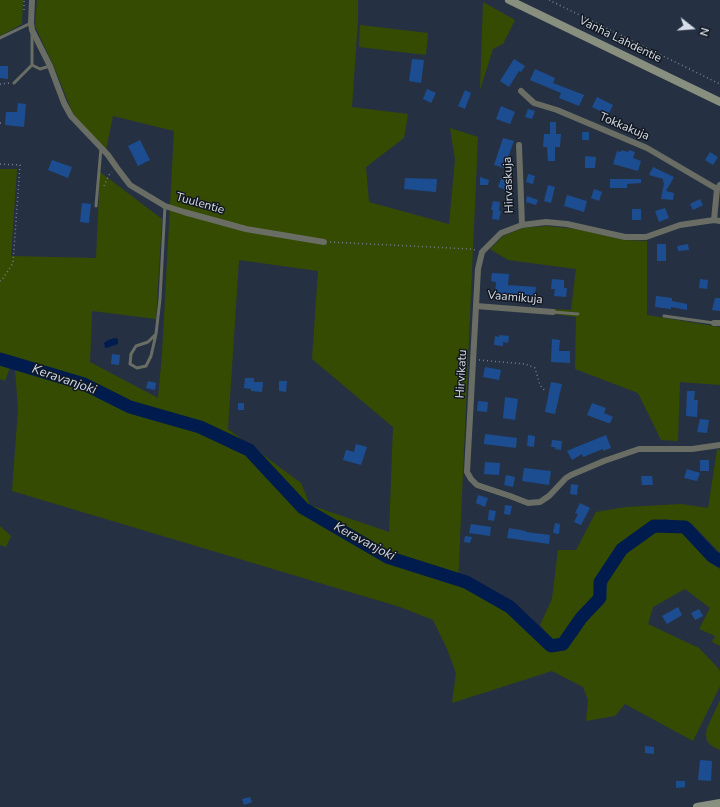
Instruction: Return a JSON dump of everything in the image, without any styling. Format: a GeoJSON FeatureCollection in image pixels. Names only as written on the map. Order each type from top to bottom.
{"type":"FeatureCollection","features":[{"type":"Feature","properties":{"kind":"main road","name":"Vanha Lahdentie"},"geometry":{"type":"LineString","coordinates":[[510,0],[720,102]]}},
{"type":"Feature","properties":{"kind":"main road"},"geometry":{"type":"LineString","coordinates":[[697,807],[720,803]]}},
{"type":"Feature","properties":{"kind":"street","name":"Tuulentie"},"geometry":{"type":"LineString","coordinates":[[32,0],[31,26],[50,66],[64,103],[71,116],[108,155],[130,185],[165,206],[246,229],[324,242]]}},
{"type":"Feature","properties":{"kind":"street","name":"Tokkakuja"},"geometry":{"type":"LineString","coordinates":[[521,91],[534,103],[557,110],[647,148],[719,188]]}},
{"type":"Feature","properties":{"kind":"street","name":"Hirvaskuja"},"geometry":{"type":"LineString","coordinates":[[519,145],[522,225]]}},
{"type":"Feature","properties":{"kind":"street"},"geometry":{"type":"LineString","coordinates":[[482,252],[501,233],[522,225],[546,222],[566,224],[625,237],[646,237],[680,225],[717,221],[719,188]]}},
{"type":"Feature","properties":{"kind":"street","name":"Hirvikatu"},"geometry":{"type":"LineString","coordinates":[[482,252],[478,269],[468,472],[471,479],[477,484],[528,503],[540,502],[549,496],[566,478],[571,475],[604,461],[639,449],[692,449],[720,445]]}},
{"type":"Feature","properties":{"kind":"street","name":"Vaamikuja"},"geometry":{"type":"LineString","coordinates":[[476,306],[553,312]]}},
{"type":"Feature","properties":{"kind":"lane"},"geometry":{"type":"LineString","coordinates":[[0,38],[31,26],[33,40],[32,65],[14,83]]}},
{"type":"Feature","properties":{"kind":"lane"},"geometry":{"type":"LineString","coordinates":[[32,65],[40,69],[50,66]]}},
{"type":"Feature","properties":{"kind":"lane"},"geometry":{"type":"LineString","coordinates":[[96,206],[101,148]]}},
{"type":"Feature","properties":{"kind":"lane"},"geometry":{"type":"LineString","coordinates":[[156,334],[148,342],[136,346],[131,354],[130,364],[138,368],[146,366],[156,334],[160,299],[165,206]]}},
{"type":"Feature","properties":{"kind":"lane"},"geometry":{"type":"LineString","coordinates":[[553,312],[578,314]]}},
{"type":"Feature","properties":{"kind":"lane"},"geometry":{"type":"LineString","coordinates":[[664,316],[717,323]]}},
{"type":"Feature","properties":{"kind":"path"},"geometry":{"type":"LineString","coordinates":[[549,0],[720,84]]}},
{"type":"Feature","properties":{"kind":"path"},"geometry":{"type":"LineString","coordinates":[[0,84],[14,83]]}},
{"type":"Feature","properties":{"kind":"path"},"geometry":{"type":"LineString","coordinates":[[0,164],[20,165],[13,263],[0,281]]}},
{"type":"Feature","properties":{"kind":"path"},"geometry":{"type":"LineString","coordinates":[[104,186],[109,175],[117,168]]}},
{"type":"Feature","properties":{"kind":"path"},"geometry":{"type":"LineString","coordinates":[[324,242],[470,249],[482,252]]}},
{"type":"Feature","properties":{"kind":"path"},"geometry":{"type":"LineString","coordinates":[[473,359],[525,364],[535,368],[540,385],[545,391]]}},
{"type":"Feature","properties":{"kind":"green space"},"geometry":{"type":"Polygon","coordinates":[[[0,0],[23,0],[22,24],[0,36],[0,0]]]}},
{"type":"Feature","properties":{"kind":"green space"},"geometry":{"type":"Polygon","coordinates":[[[37,0],[358,0],[352,107],[408,114],[404,138],[366,167],[369,202],[449,224],[455,160],[450,128],[478,137],[458,584],[506,611],[549,651],[567,647],[589,617],[605,599],[608,581],[626,553],[655,532],[682,532],[709,562],[720,569],[720,646],[712,642],[715,636],[699,629],[710,608],[685,589],[653,607],[648,624],[699,648],[720,672],[720,686],[693,741],[625,704],[615,716],[586,721],[588,700],[583,687],[552,671],[452,703],[456,673],[447,649],[433,620],[400,607],[12,491],[18,409],[14,356],[5,381],[0,379],[0,169],[17,169],[11,256],[96,258],[100,172],[162,219],[156,319],[92,311],[90,362],[158,398],[162,354],[174,131],[113,116],[106,150],[73,114],[55,69],[35,26],[37,0]],[[239,260],[228,429],[301,483],[310,505],[389,532],[393,427],[312,359],[318,271],[239,260]]]}},
{"type":"Feature","properties":{"kind":"green space"},"geometry":{"type":"Polygon","coordinates":[[[483,2],[515,20],[503,44],[493,49],[480,90],[483,2]]]}},
{"type":"Feature","properties":{"kind":"green space"},"geometry":{"type":"Polygon","coordinates":[[[360,25],[428,33],[426,55],[359,47],[360,25]]]}},
{"type":"Feature","properties":{"kind":"green space"},"geometry":{"type":"Polygon","coordinates":[[[547,226],[577,229],[624,240],[647,241],[647,315],[720,327],[720,385],[680,382],[678,441],[661,440],[638,393],[575,369],[576,317],[554,314],[554,309],[571,310],[576,269],[508,260],[490,249],[503,236],[523,228],[547,226]]]}},
{"type":"Feature","properties":{"kind":"green space"},"geometry":{"type":"Polygon","coordinates":[[[720,449],[720,553],[692,524],[666,519],[649,522],[616,546],[595,579],[593,597],[577,615],[561,638],[553,641],[540,625],[552,599],[558,550],[576,550],[596,512],[626,507],[681,504],[708,508],[717,450],[720,449]]]}},
{"type":"Feature","properties":{"kind":"green space"},"geometry":{"type":"Polygon","coordinates":[[[0,526],[11,536],[6,547],[0,545],[0,526]]]}},
{"type":"Feature","properties":{"kind":"green space"},"geometry":{"type":"Polygon","coordinates":[[[720,700],[720,750],[712,746],[707,741],[706,734],[707,728],[720,700]]]}},
{"type":"Feature","properties":{"kind":"water"},"geometry":{"type":"Polygon","coordinates":[[[115,338],[118,339],[118,344],[105,348],[104,343],[115,338]]]}},
{"type":"Feature","properties":{"kind":"building"},"geometry":{"type":"Polygon","coordinates":[[[412,59],[424,60],[421,83],[409,81],[412,59]]]}},
{"type":"Feature","properties":{"kind":"building"},"geometry":{"type":"Polygon","coordinates":[[[514,59],[525,66],[521,72],[519,71],[509,87],[500,81],[514,59]]]}},
{"type":"Feature","properties":{"kind":"building"},"geometry":{"type":"Polygon","coordinates":[[[0,66],[8,66],[8,79],[0,78],[0,66]]]}},
{"type":"Feature","properties":{"kind":"building"},"geometry":{"type":"Polygon","coordinates":[[[535,69],[555,78],[553,83],[584,95],[579,106],[559,98],[561,93],[530,80],[535,69]]]}},
{"type":"Feature","properties":{"kind":"building"},"geometry":{"type":"Polygon","coordinates":[[[427,89],[436,93],[431,103],[423,99],[427,89]]]}},
{"type":"Feature","properties":{"kind":"building"},"geometry":{"type":"Polygon","coordinates":[[[465,90],[471,93],[465,109],[458,106],[465,90]]]}},
{"type":"Feature","properties":{"kind":"building"},"geometry":{"type":"Polygon","coordinates":[[[597,97],[613,105],[608,115],[592,107],[597,97]]]}},
{"type":"Feature","properties":{"kind":"building"},"geometry":{"type":"Polygon","coordinates":[[[18,103],[26,104],[24,127],[5,125],[6,112],[17,112],[18,103]]]}},
{"type":"Feature","properties":{"kind":"building"},"geometry":{"type":"Polygon","coordinates":[[[501,106],[515,112],[510,124],[496,119],[501,106]]]}},
{"type":"Feature","properties":{"kind":"building"},"geometry":{"type":"Polygon","coordinates":[[[528,109],[535,111],[532,119],[525,117],[528,109]]]}},
{"type":"Feature","properties":{"kind":"building"},"geometry":{"type":"Polygon","coordinates":[[[550,122],[556,122],[556,134],[561,134],[560,147],[555,147],[555,161],[548,161],[547,147],[543,147],[544,134],[550,134],[550,122]]]}},
{"type":"Feature","properties":{"kind":"building"},"geometry":{"type":"Polygon","coordinates":[[[582,132],[589,132],[589,140],[582,140],[582,132]]]}},
{"type":"Feature","properties":{"kind":"building"},"geometry":{"type":"Polygon","coordinates":[[[503,138],[514,141],[504,168],[494,165],[503,138]]]}},
{"type":"Feature","properties":{"kind":"building"},"geometry":{"type":"Polygon","coordinates":[[[140,140],[150,160],[138,166],[128,146],[140,140]]]}},
{"type":"Feature","properties":{"kind":"building"},"geometry":{"type":"Polygon","coordinates":[[[621,150],[635,152],[633,158],[641,161],[638,171],[613,164],[617,151],[621,152],[621,150]]]}},
{"type":"Feature","properties":{"kind":"building"},"geometry":{"type":"Polygon","coordinates":[[[710,152],[718,157],[713,165],[705,160],[710,152]]]}},
{"type":"Feature","properties":{"kind":"building"},"geometry":{"type":"Polygon","coordinates":[[[585,156],[596,157],[595,168],[585,168],[585,156]]]}},
{"type":"Feature","properties":{"kind":"building"},"geometry":{"type":"Polygon","coordinates":[[[52,160],[72,167],[68,178],[48,170],[52,160]]]}},
{"type":"Feature","properties":{"kind":"building"},"geometry":{"type":"Polygon","coordinates":[[[653,167],[674,177],[666,191],[674,193],[673,200],[661,199],[664,183],[663,179],[649,175],[653,167]]]}},
{"type":"Feature","properties":{"kind":"building"},"geometry":{"type":"Polygon","coordinates":[[[528,174],[535,176],[533,184],[526,182],[528,174]]]}},
{"type":"Feature","properties":{"kind":"building"},"geometry":{"type":"Polygon","coordinates":[[[502,176],[513,180],[509,191],[498,187],[502,176]]]}},
{"type":"Feature","properties":{"kind":"building"},"geometry":{"type":"Polygon","coordinates":[[[480,177],[489,180],[488,185],[480,185],[480,177]]]}},
{"type":"Feature","properties":{"kind":"building"},"geometry":{"type":"Polygon","coordinates":[[[405,178],[437,179],[436,192],[404,189],[405,178]]]}},
{"type":"Feature","properties":{"kind":"building"},"geometry":{"type":"Polygon","coordinates":[[[610,179],[641,179],[641,183],[627,184],[627,188],[610,188],[610,179]]]}},
{"type":"Feature","properties":{"kind":"building"},"geometry":{"type":"Polygon","coordinates":[[[548,185],[555,187],[551,203],[544,201],[548,185]]]}},
{"type":"Feature","properties":{"kind":"building"},"geometry":{"type":"Polygon","coordinates":[[[594,189],[602,192],[599,201],[591,198],[594,189]]]}},
{"type":"Feature","properties":{"kind":"building"},"geometry":{"type":"Polygon","coordinates":[[[567,195],[587,201],[584,212],[564,206],[567,195]]]}},
{"type":"Feature","properties":{"kind":"building"},"geometry":{"type":"Polygon","coordinates":[[[527,196],[538,200],[536,205],[526,202],[527,196]]]}},
{"type":"Feature","properties":{"kind":"building"},"geometry":{"type":"Polygon","coordinates":[[[700,199],[703,205],[693,210],[690,204],[700,199]]]}},
{"type":"Feature","properties":{"kind":"building"},"geometry":{"type":"Polygon","coordinates":[[[493,201],[500,202],[499,211],[501,211],[499,220],[492,219],[493,210],[491,210],[493,201]]]}},
{"type":"Feature","properties":{"kind":"building"},"geometry":{"type":"Polygon","coordinates":[[[82,203],[91,204],[89,223],[80,222],[82,203]]]}},
{"type":"Feature","properties":{"kind":"building"},"geometry":{"type":"Polygon","coordinates":[[[665,208],[669,218],[659,222],[655,211],[665,208]]]}},
{"type":"Feature","properties":{"kind":"building"},"geometry":{"type":"Polygon","coordinates":[[[632,209],[641,209],[641,220],[632,220],[632,209]]]}},
{"type":"Feature","properties":{"kind":"building"},"geometry":{"type":"Polygon","coordinates":[[[657,244],[666,244],[666,261],[657,261],[657,244]]]}},
{"type":"Feature","properties":{"kind":"building"},"geometry":{"type":"Polygon","coordinates":[[[688,244],[689,250],[678,251],[677,246],[688,244]]]}},
{"type":"Feature","properties":{"kind":"building"},"geometry":{"type":"Polygon","coordinates":[[[492,273],[509,274],[508,285],[536,287],[534,302],[495,296],[496,282],[491,281],[492,273]]]}},
{"type":"Feature","properties":{"kind":"building"},"geometry":{"type":"Polygon","coordinates":[[[552,279],[564,280],[564,288],[567,288],[566,297],[554,296],[555,289],[551,289],[552,279]]]}},
{"type":"Feature","properties":{"kind":"building"},"geometry":{"type":"Polygon","coordinates":[[[700,279],[708,280],[707,289],[699,288],[700,279]]]}},
{"type":"Feature","properties":{"kind":"building"},"geometry":{"type":"Polygon","coordinates":[[[656,296],[672,298],[672,301],[687,304],[687,310],[671,307],[671,309],[655,307],[656,296]]]}},
{"type":"Feature","properties":{"kind":"building"},"geometry":{"type":"Polygon","coordinates":[[[715,298],[720,298],[720,311],[712,310],[715,298]]]}},
{"type":"Feature","properties":{"kind":"building"},"geometry":{"type":"Polygon","coordinates":[[[499,335],[509,336],[508,343],[503,342],[503,346],[494,345],[495,336],[499,337],[499,335]]]}},
{"type":"Feature","properties":{"kind":"building"},"geometry":{"type":"Polygon","coordinates":[[[552,339],[560,340],[559,351],[570,351],[570,363],[551,362],[552,339]]]}},
{"type":"Feature","properties":{"kind":"building"},"geometry":{"type":"Polygon","coordinates":[[[112,354],[120,355],[119,365],[111,364],[112,354]]]}},
{"type":"Feature","properties":{"kind":"building"},"geometry":{"type":"Polygon","coordinates":[[[485,367],[501,370],[499,380],[483,377],[485,367]]]}},
{"type":"Feature","properties":{"kind":"building"},"geometry":{"type":"Polygon","coordinates":[[[245,378],[254,378],[254,382],[263,382],[262,392],[251,391],[251,389],[244,388],[245,378]]]}},
{"type":"Feature","properties":{"kind":"building"},"geometry":{"type":"Polygon","coordinates":[[[148,381],[156,383],[155,390],[146,388],[148,381]]]}},
{"type":"Feature","properties":{"kind":"building"},"geometry":{"type":"Polygon","coordinates":[[[279,381],[287,381],[286,392],[279,391],[279,381]]]}},
{"type":"Feature","properties":{"kind":"building"},"geometry":{"type":"Polygon","coordinates":[[[551,382],[562,384],[555,414],[545,412],[551,382]]]}},
{"type":"Feature","properties":{"kind":"building"},"geometry":{"type":"Polygon","coordinates":[[[687,391],[695,391],[694,400],[698,400],[697,417],[686,416],[687,391]]]}},
{"type":"Feature","properties":{"kind":"building"},"geometry":{"type":"Polygon","coordinates":[[[505,397],[518,399],[515,420],[503,418],[505,397]]]}},
{"type":"Feature","properties":{"kind":"building"},"geometry":{"type":"Polygon","coordinates":[[[478,401],[488,402],[487,412],[477,411],[478,401]]]}},
{"type":"Feature","properties":{"kind":"building"},"geometry":{"type":"Polygon","coordinates":[[[238,403],[244,403],[244,410],[238,410],[238,403]]]}},
{"type":"Feature","properties":{"kind":"building"},"geometry":{"type":"Polygon","coordinates":[[[592,403],[606,408],[604,413],[613,417],[610,423],[587,415],[592,403]]]}},
{"type":"Feature","properties":{"kind":"building"},"geometry":{"type":"Polygon","coordinates":[[[700,419],[709,420],[707,433],[697,432],[700,419]]]}},
{"type":"Feature","properties":{"kind":"building"},"geometry":{"type":"Polygon","coordinates":[[[485,434],[517,438],[516,448],[484,444],[485,434]]]}},
{"type":"Feature","properties":{"kind":"building"},"geometry":{"type":"Polygon","coordinates":[[[528,435],[535,436],[534,447],[527,446],[528,435]]]}},
{"type":"Feature","properties":{"kind":"building"},"geometry":{"type":"Polygon","coordinates":[[[606,435],[611,448],[603,451],[603,449],[583,457],[582,454],[572,460],[567,451],[606,435]]]}},
{"type":"Feature","properties":{"kind":"building"},"geometry":{"type":"Polygon","coordinates":[[[552,440],[562,441],[561,450],[551,447],[552,440]]]}},
{"type":"Feature","properties":{"kind":"building"},"geometry":{"type":"Polygon","coordinates":[[[356,444],[367,447],[361,465],[343,460],[346,450],[354,452],[356,444]]]}},
{"type":"Feature","properties":{"kind":"building"},"geometry":{"type":"Polygon","coordinates":[[[700,460],[709,460],[709,471],[700,471],[700,460]]]}},
{"type":"Feature","properties":{"kind":"building"},"geometry":{"type":"Polygon","coordinates":[[[485,462],[500,463],[499,475],[484,474],[485,462]]]}},
{"type":"Feature","properties":{"kind":"building"},"geometry":{"type":"Polygon","coordinates":[[[524,468],[551,471],[549,485],[522,481],[524,468]]]}},
{"type":"Feature","properties":{"kind":"building"},"geometry":{"type":"Polygon","coordinates":[[[687,469],[700,473],[697,481],[684,478],[687,469]]]}},
{"type":"Feature","properties":{"kind":"building"},"geometry":{"type":"Polygon","coordinates":[[[506,475],[515,477],[513,487],[504,485],[506,475]]]}},
{"type":"Feature","properties":{"kind":"building"},"geometry":{"type":"Polygon","coordinates":[[[641,476],[652,476],[653,485],[642,485],[641,476]]]}},
{"type":"Feature","properties":{"kind":"building"},"geometry":{"type":"Polygon","coordinates":[[[571,484],[578,485],[577,495],[570,494],[571,484]]]}},
{"type":"Feature","properties":{"kind":"building"},"geometry":{"type":"Polygon","coordinates":[[[478,495],[488,498],[485,507],[476,503],[478,495]]]}},
{"type":"Feature","properties":{"kind":"building"},"geometry":{"type":"Polygon","coordinates":[[[580,503],[590,508],[581,525],[574,522],[578,514],[575,513],[580,503]]]}},
{"type":"Feature","properties":{"kind":"building"},"geometry":{"type":"Polygon","coordinates":[[[505,505],[512,506],[510,515],[504,514],[505,505]]]}},
{"type":"Feature","properties":{"kind":"building"},"geometry":{"type":"Polygon","coordinates":[[[489,510],[496,511],[494,521],[488,520],[489,510]]]}},
{"type":"Feature","properties":{"kind":"building"},"geometry":{"type":"Polygon","coordinates":[[[555,523],[560,524],[559,534],[553,533],[555,523]]]}},
{"type":"Feature","properties":{"kind":"building"},"geometry":{"type":"Polygon","coordinates":[[[471,524],[491,527],[490,536],[469,533],[471,524]]]}},
{"type":"Feature","properties":{"kind":"building"},"geometry":{"type":"Polygon","coordinates":[[[509,528],[550,535],[549,544],[507,538],[509,528]]]}},
{"type":"Feature","properties":{"kind":"building"},"geometry":{"type":"Polygon","coordinates":[[[465,536],[472,537],[470,543],[464,542],[465,536]]]}},
{"type":"Feature","properties":{"kind":"building"},"geometry":{"type":"Polygon","coordinates":[[[678,607],[682,615],[667,624],[662,616],[678,607]]]}},
{"type":"Feature","properties":{"kind":"building"},"geometry":{"type":"Polygon","coordinates":[[[699,609],[703,616],[695,620],[691,613],[699,609]]]}},
{"type":"Feature","properties":{"kind":"building"},"geometry":{"type":"Polygon","coordinates":[[[645,746],[654,747],[654,754],[645,753],[645,746]]]}},
{"type":"Feature","properties":{"kind":"building"},"geometry":{"type":"Polygon","coordinates":[[[700,760],[712,761],[711,781],[698,780],[700,760]]]}},
{"type":"Feature","properties":{"kind":"building"},"geometry":{"type":"Polygon","coordinates":[[[676,781],[685,781],[685,787],[676,788],[676,781]]]}},
{"type":"Feature","properties":{"kind":"building"},"geometry":{"type":"Polygon","coordinates":[[[250,797],[252,802],[244,805],[242,799],[250,797]]]}},
{"type":"Feature","properties":{"kind":"waterway","name":"Keravanjoki"},"geometry":{"type":"LineString","coordinates":[[0,359],[84,384],[130,407],[200,427],[249,450],[303,508],[387,557],[466,582],[510,607],[551,646],[563,644],[581,618],[600,598],[600,582],[622,549],[654,526],[685,527],[712,556],[720,561]]}}]}
